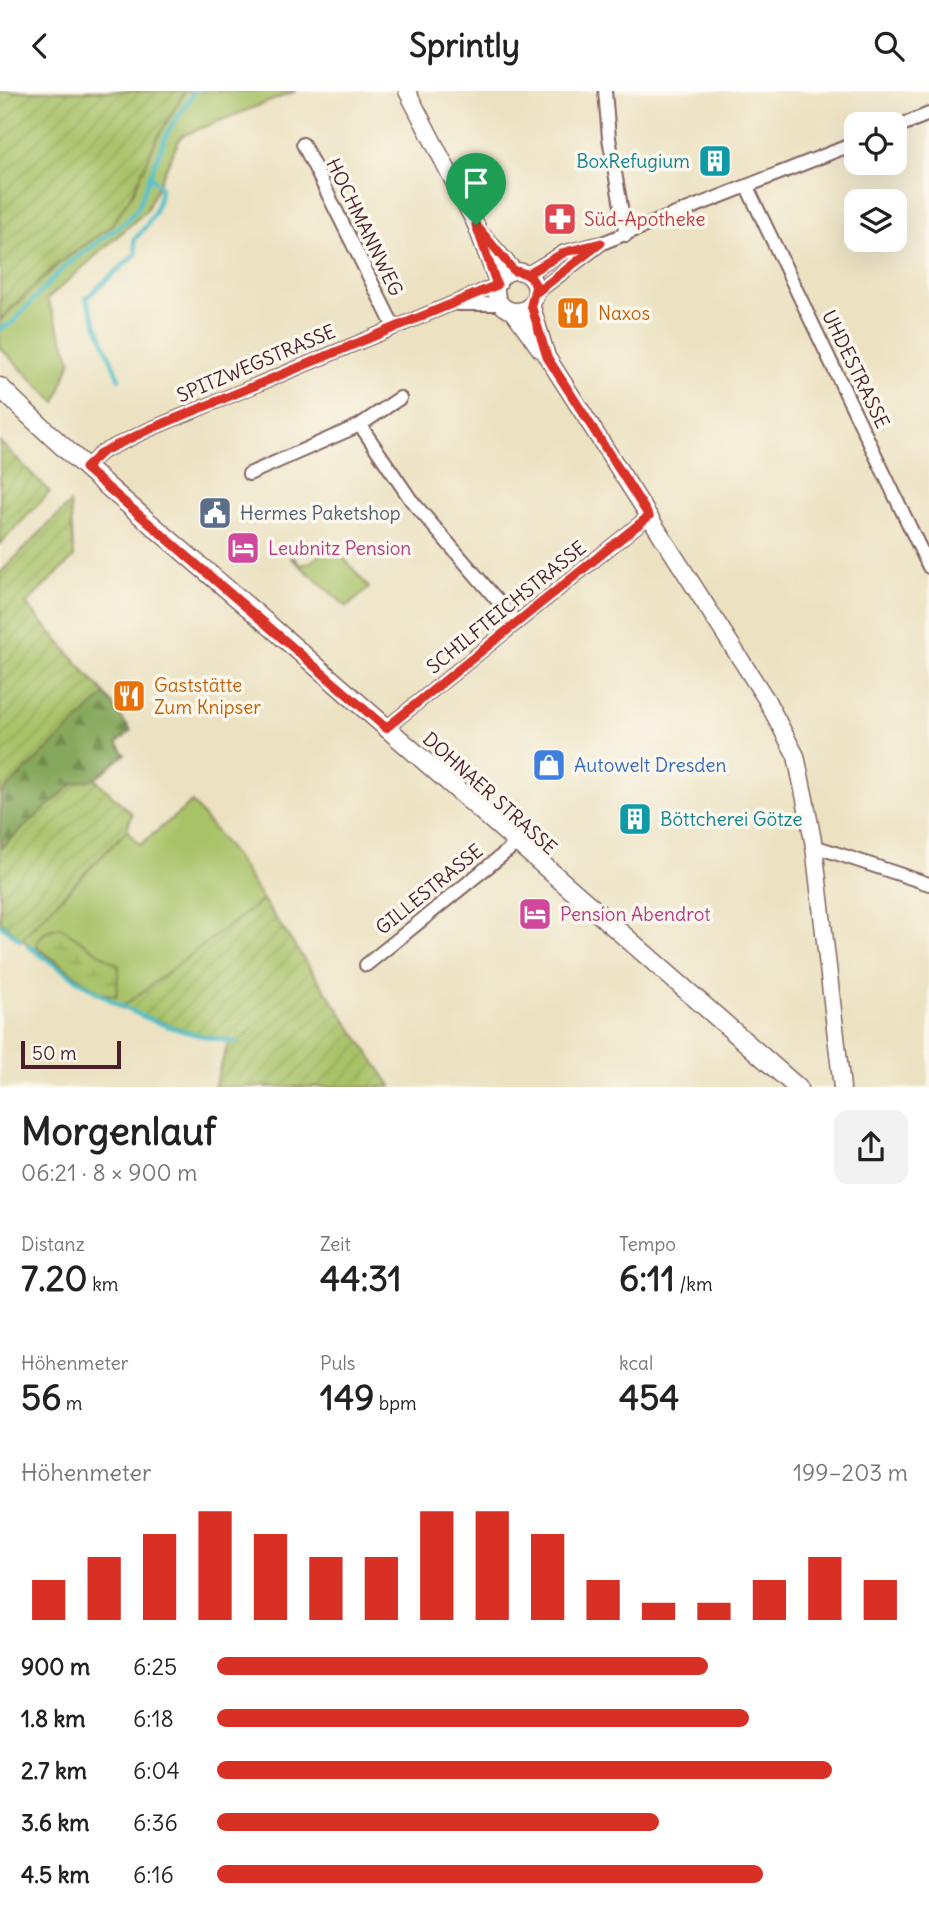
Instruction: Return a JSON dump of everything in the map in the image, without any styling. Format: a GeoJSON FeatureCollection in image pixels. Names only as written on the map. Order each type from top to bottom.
{"type":"FeatureCollection","features":[{"type":"Feature","properties":{"kind":"main road","name":"DOHNAER STRASSE"},"geometry":{"type":"LineString","coordinates":[[0,387],[85,468],[798,1087]]}},
{"type":"Feature","properties":{"kind":"street"},"geometry":{"type":"LineString","coordinates":[[407,91],[476,225],[497,284],[497,295],[547,357],[649,516],[785,734],[796,756],[814,846],[842,1087]]}},
{"type":"Feature","properties":{"kind":"street"},"geometry":{"type":"LineString","coordinates":[[605,91],[609,138],[626,235]]}},
{"type":"Feature","properties":{"kind":"street"},"geometry":{"type":"LineString","coordinates":[[907,123],[929,114]]}},
{"type":"Feature","properties":{"kind":"street","name":"HOCHMANNWEG"},"geometry":{"type":"LineString","coordinates":[[303,144],[394,327]]}},
{"type":"Feature","properties":{"kind":"street"},"geometry":{"type":"LineString","coordinates":[[497,284],[501,278],[520,273],[565,252],[626,235],[844,148]]}},
{"type":"Feature","properties":{"kind":"street","name":"UHDESTRASSE"},"geometry":{"type":"LineString","coordinates":[[747,187],[929,567]]}},
{"type":"Feature","properties":{"kind":"street"},"geometry":{"type":"LineString","coordinates":[[476,225],[520,273],[534,298],[547,357]]}},
{"type":"Feature","properties":{"kind":"street"},"geometry":{"type":"LineString","coordinates":[[507,308],[534,298],[601,243]]}},
{"type":"Feature","properties":{"kind":"street","name":"SPITZWEGSTRASSE"},"geometry":{"type":"LineString","coordinates":[[85,468],[102,452],[148,430],[497,284]]}},
{"type":"Feature","properties":{"kind":"street","name":"SPITZWEGSTRASSE"},"geometry":{"type":"LineString","coordinates":[[448,304],[507,308]]}},
{"type":"Feature","properties":{"kind":"street"},"geometry":{"type":"LineString","coordinates":[[249,474],[360,425],[400,398]]}},
{"type":"Feature","properties":{"kind":"street"},"geometry":{"type":"LineString","coordinates":[[360,425],[411,500],[517,622]]}},
{"type":"Feature","properties":{"kind":"street","name":"SCHILFTEICHSTRASSE"},"geometry":{"type":"LineString","coordinates":[[386,728],[649,516]]}},
{"type":"Feature","properties":{"kind":"street","name":"GILLESTRASSE"},"geometry":{"type":"LineString","coordinates":[[366,964],[516,844]]}},
{"type":"Feature","properties":{"kind":"street"},"geometry":{"type":"LineString","coordinates":[[814,846],[929,884]]}},
{"type":"Feature","properties":{"kind":"green space"},"geometry":{"type":"Polygon","coordinates":[[[0,91],[185,91],[156,140],[134,191],[110,227],[58,264],[0,320],[0,91]]]}},
{"type":"Feature","properties":{"kind":"green space"},"geometry":{"type":"Polygon","coordinates":[[[185,91],[296,91],[181,136],[146,211],[47,299],[71,360],[56,403],[0,348],[0,320],[58,264],[110,227],[134,191],[155,140],[185,91]]]}},
{"type":"Feature","properties":{"kind":"green space"},"geometry":{"type":"Polygon","coordinates":[[[0,442],[50,492],[0,544],[0,442]]]}},
{"type":"Feature","properties":{"kind":"green space"},"geometry":{"type":"Polygon","coordinates":[[[70,503],[74,557],[26,604],[105,694],[0,795],[0,573],[70,503]]]}},
{"type":"Feature","properties":{"kind":"green space"},"geometry":{"type":"Polygon","coordinates":[[[333,545],[369,588],[347,607],[291,558],[294,557],[300,565],[309,563],[333,545]]]}},
{"type":"Feature","properties":{"kind":"green space"},"geometry":{"type":"Polygon","coordinates":[[[105,694],[131,731],[117,743],[125,754],[95,779],[74,783],[0,849],[0,795],[105,694]]]}},
{"type":"Feature","properties":{"kind":"green space"},"geometry":{"type":"Polygon","coordinates":[[[95,779],[132,814],[127,830],[21,939],[0,921],[0,849],[74,783],[95,779]]]}},
{"type":"Feature","properties":{"kind":"green space"},"geometry":{"type":"Polygon","coordinates":[[[192,802],[235,856],[263,900],[121,1008],[21,939],[127,830],[140,845],[192,802]]]}},
{"type":"Feature","properties":{"kind":"green space"},"geometry":{"type":"Polygon","coordinates":[[[263,900],[392,1087],[214,1087],[229,1040],[196,1034],[121,1008],[263,900]]]}},
{"type":"Feature","properties":{"kind":"green space"},"geometry":{"type":"Polygon","coordinates":[[[60,927],[119,966],[116,996],[100,993],[38,948],[37,941],[47,931],[60,927]]]}},
{"type":"Feature","properties":{"kind":"waterway"},"geometry":{"type":"LineString","coordinates":[[0,329],[12,323],[63,268],[126,221],[137,209],[167,133],[195,91]]}},
{"type":"Feature","properties":{"kind":"waterway"},"geometry":{"type":"LineString","coordinates":[[119,379],[86,298],[136,254],[134,240],[152,216],[160,195],[161,187],[149,175]]}},
{"type":"Feature","properties":{"kind":"waterway"},"geometry":{"type":"LineString","coordinates":[[0,924],[20,940]]}},
{"type":"Feature","properties":{"kind":"waterway"},"geometry":{"type":"LineString","coordinates":[[28,946],[102,995],[150,1020],[205,1037],[236,1042]]}},
{"type":"Feature","properties":{"kind":"place","name":"BoxRefugium"},"geometry":{"type":"Point","coordinates":[715,161]}},
{"type":"Feature","properties":{"kind":"place","name":"Süd-Apotheke"},"geometry":{"type":"Point","coordinates":[560,219]}},
{"type":"Feature","properties":{"kind":"place","name":"Naxos"},"geometry":{"type":"Point","coordinates":[573,313]}},
{"type":"Feature","properties":{"kind":"place","name":"Hermes Paketshop"},"geometry":{"type":"Point","coordinates":[215,513]}},
{"type":"Feature","properties":{"kind":"place","name":"Leubnitz Pension"},"geometry":{"type":"Point","coordinates":[243,548]}},
{"type":"Feature","properties":{"kind":"place","name":"Gaststätte Zum Knipser"},"geometry":{"type":"Point","coordinates":[129,696]}},
{"type":"Feature","properties":{"kind":"place","name":"Autowelt Dresden"},"geometry":{"type":"Point","coordinates":[549,765]}},
{"type":"Feature","properties":{"kind":"place","name":"Böttcherei Götze"},"geometry":{"type":"Point","coordinates":[635,819]}},
{"type":"Feature","properties":{"kind":"place","name":"Pension Abendrot"},"geometry":{"type":"Point","coordinates":[535,914]}},
{"type":"Feature","properties":{"kind":"route"},"geometry":{"type":"LineString","coordinates":[[476,225],[497,285],[148,430],[102,452],[85,468],[386,728],[649,516],[547,357],[531,305],[537,292],[536,285],[527,274],[565,252],[601,243],[541,286],[537,292],[536,285],[532,279],[527,274],[521,271],[514,271],[498,256],[476,225]]}}]}
